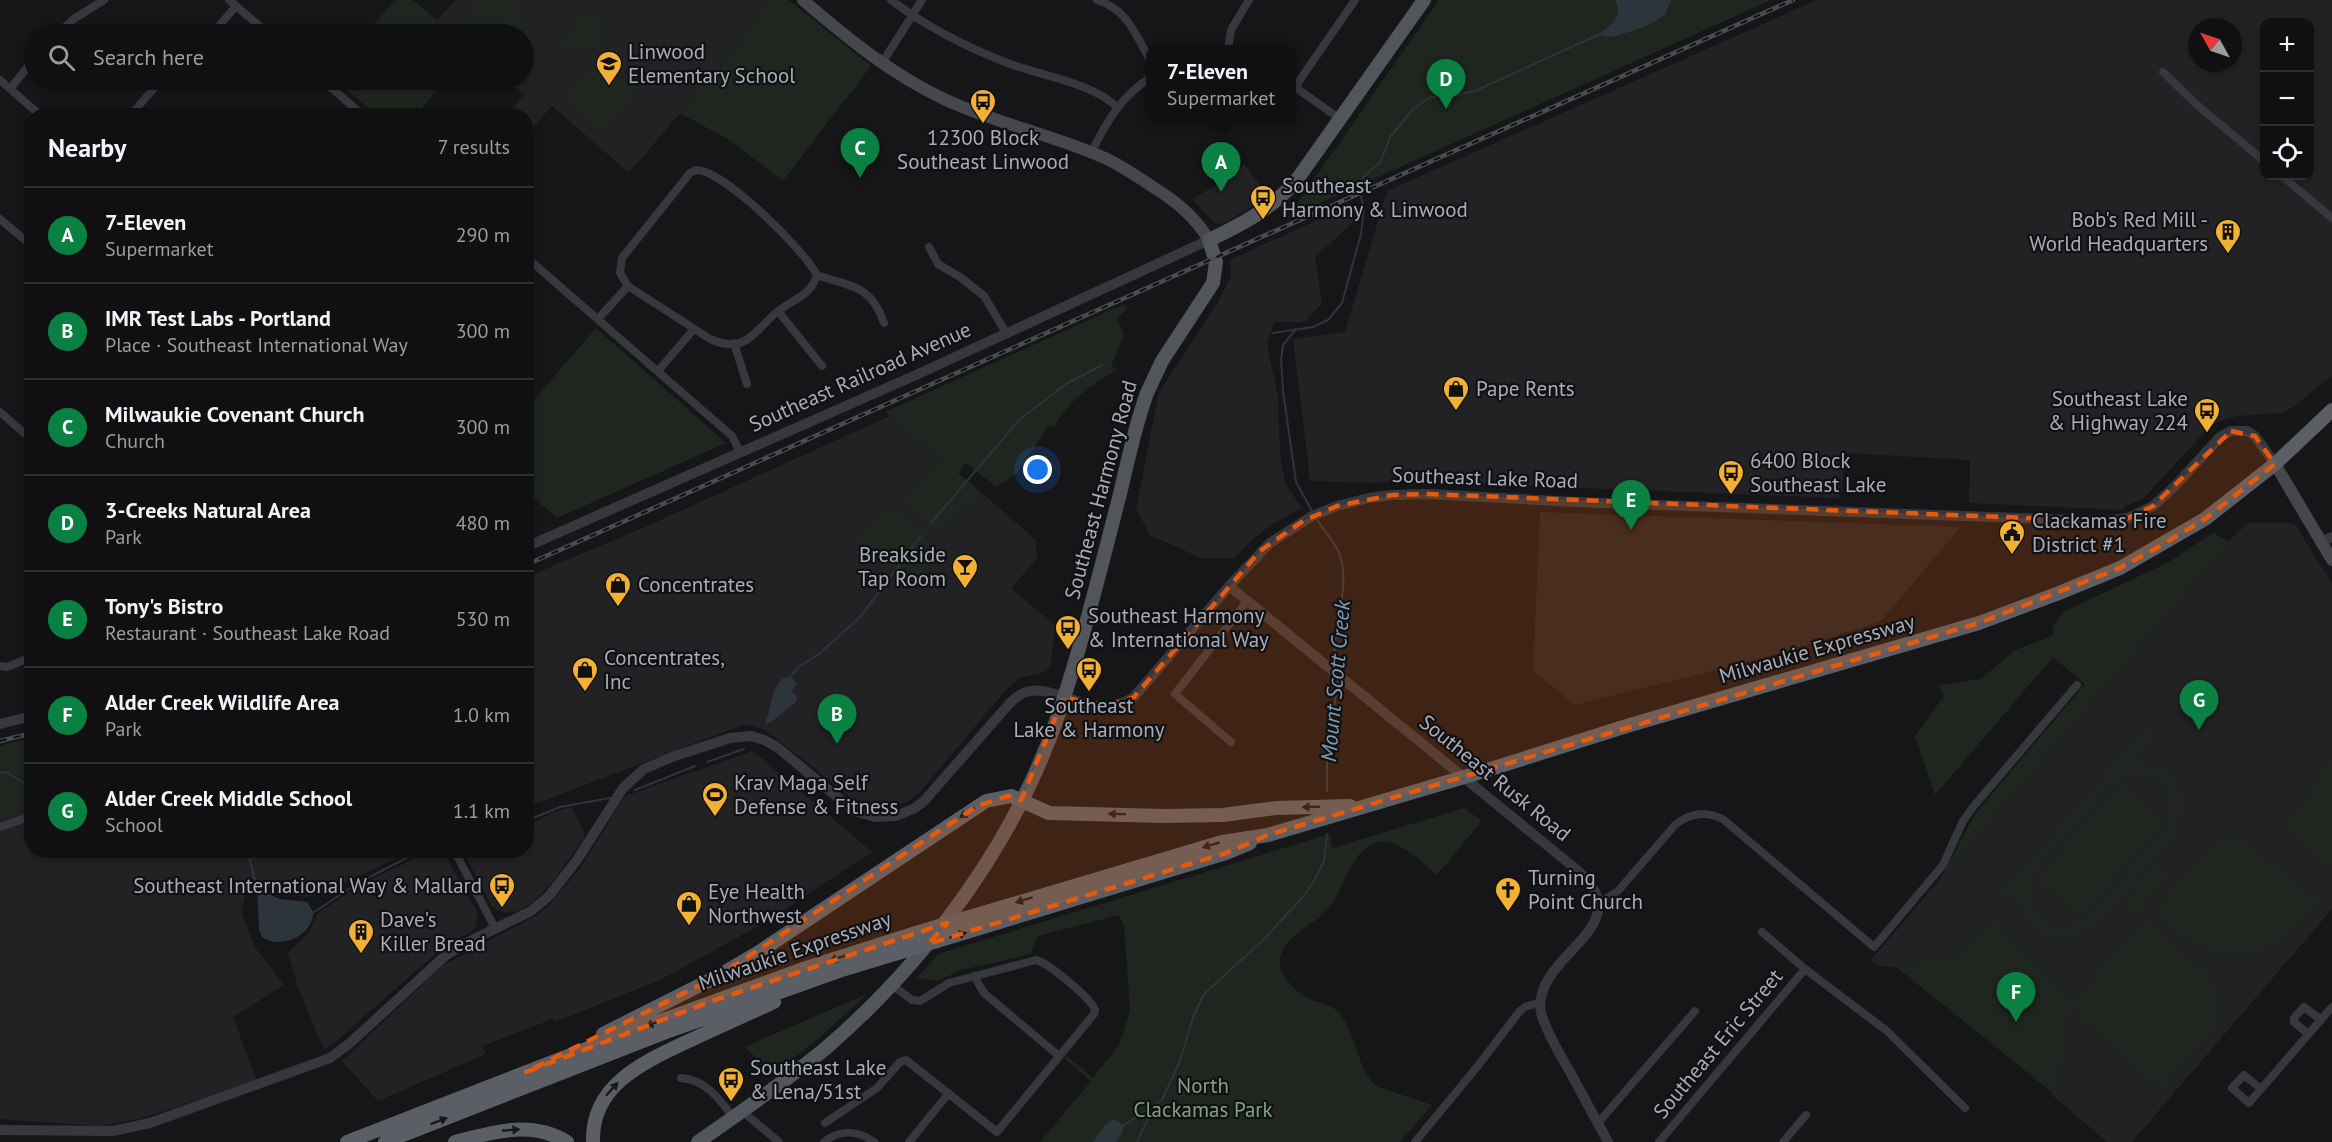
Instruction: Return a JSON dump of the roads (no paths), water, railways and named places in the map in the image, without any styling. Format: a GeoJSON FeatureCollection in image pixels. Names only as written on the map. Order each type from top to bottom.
{"type":"FeatureCollection","features":[{"type":"Feature","properties":{"kind":"highway","name":"Milwaukie Expressway"},"geometry":{"type":"LineString","coordinates":[[385,1142],[666,1032],[845,969],[1226,853],[1268,835],[1463,778],[1630,725],[1979,623],[2059,593],[2120,568],[2205,519],[2275,464],[2332,410]]}},
{"type":"Feature","properties":{"kind":"highway"},"geometry":{"type":"LineString","coordinates":[[526,1072],[720,975],[804,922],[977,806],[1008,796],[1049,813],[1164,816],[1223,814],[1276,808],[1370,805]]}},
{"type":"Feature","properties":{"kind":"highway","name":"Milwaukie Expressway"},"geometry":{"type":"LineString","coordinates":[[347,1142],[712,1001],[916,933],[1222,842],[1268,835]]}},
{"type":"Feature","properties":{"kind":"highway"},"geometry":{"type":"LineString","coordinates":[[593,1142],[592,1129],[599,1106],[616,1085],[637,1068],[658,1055],[845,969]]}},
{"type":"Feature","properties":{"kind":"highway"},"geometry":{"type":"LineString","coordinates":[[454,1142],[518,1128],[547,1132],[567,1142]]}},
{"type":"Feature","properties":{"kind":"main road"},"geometry":{"type":"LineString","coordinates":[[803,0],[853,43],[924,89],[966,109],[1117,164],[1173,200],[1193,218],[1209,240],[1241,225],[1277,200],[1308,166],[1424,0]]}},
{"type":"Feature","properties":{"kind":"main road","name":"Southeast Harmony Road"},"geometry":{"type":"LineString","coordinates":[[1064,697],[1084,631],[1147,393],[1162,361],[1213,283],[1216,262],[1209,240]]}},
{"type":"Feature","properties":{"kind":"main road"},"geometry":{"type":"LineString","coordinates":[[2275,464],[2326,539],[2332,560]]}},
{"type":"Feature","properties":{"kind":"main road"},"geometry":{"type":"LineString","coordinates":[[698,1142],[827,1047],[895,981],[929,943],[963,898],[999,841],[1046,746],[1064,697]]}},
{"type":"Feature","properties":{"kind":"street"},"geometry":{"type":"LineString","coordinates":[[68,24],[104,0]]}},
{"type":"Feature","properties":{"kind":"street"},"geometry":{"type":"LineString","coordinates":[[891,0],[912,15],[963,44],[1011,64],[1094,92],[1117,107]]}},
{"type":"Feature","properties":{"kind":"street"},"geometry":{"type":"LineString","coordinates":[[882,63],[922,0]]}},
{"type":"Feature","properties":{"kind":"street"},"geometry":{"type":"LineString","coordinates":[[1097,0],[1119,10],[1127,19],[1146,53]]}},
{"type":"Feature","properties":{"kind":"street"},"geometry":{"type":"LineString","coordinates":[[1229,45],[1231,30],[1249,0]]}},
{"type":"Feature","properties":{"kind":"street"},"geometry":{"type":"LineString","coordinates":[[1296,82],[1355,0]]}},
{"type":"Feature","properties":{"kind":"street"},"geometry":{"type":"LineString","coordinates":[[218,24],[232,3],[257,24]]}},
{"type":"Feature","properties":{"kind":"street"},"geometry":{"type":"LineString","coordinates":[[10,88],[24,71]]}},
{"type":"Feature","properties":{"kind":"street"},"geometry":{"type":"LineString","coordinates":[[2163,72],[2196,104],[2260,157]]}},
{"type":"Feature","properties":{"kind":"street"},"geometry":{"type":"LineString","coordinates":[[0,80],[32,108]]}},
{"type":"Feature","properties":{"kind":"street"},"geometry":{"type":"LineString","coordinates":[[1091,153],[1117,107],[1146,81]]}},
{"type":"Feature","properties":{"kind":"street"},"geometry":{"type":"LineString","coordinates":[[1296,88],[1341,119]]}},
{"type":"Feature","properties":{"kind":"street"},"geometry":{"type":"LineString","coordinates":[[137,108],[152,90]]}},
{"type":"Feature","properties":{"kind":"street"},"geometry":{"type":"LineString","coordinates":[[332,90],[349,108]]}},
{"type":"Feature","properties":{"kind":"street"},"geometry":{"type":"LineString","coordinates":[[818,275],[814,286],[806,294],[778,311],[755,335],[734,343],[716,341],[694,329],[628,285],[620,273],[622,258],[690,173],[703,170],[740,192],[805,257],[818,275],[862,291],[873,299],[884,323]]}},
{"type":"Feature","properties":{"kind":"street"},"geometry":{"type":"LineString","coordinates":[[2287,180],[2332,218]]}},
{"type":"Feature","properties":{"kind":"street"},"geometry":{"type":"LineString","coordinates":[[0,219],[24,239]]}},
{"type":"Feature","properties":{"kind":"street","name":"Southeast Railroad Avenue"},"geometry":{"type":"LineString","coordinates":[[534,543],[1209,240]]}},
{"type":"Feature","properties":{"kind":"street"},"geometry":{"type":"LineString","coordinates":[[929,247],[938,264],[960,277],[984,297],[1006,333]]}},
{"type":"Feature","properties":{"kind":"street"},"geometry":{"type":"LineString","coordinates":[[534,264],[732,436],[740,452]]}},
{"type":"Feature","properties":{"kind":"street"},"geometry":{"type":"LineString","coordinates":[[598,319],[628,285]]}},
{"type":"Feature","properties":{"kind":"street"},"geometry":{"type":"LineString","coordinates":[[778,311],[822,366]]}},
{"type":"Feature","properties":{"kind":"street"},"geometry":{"type":"LineString","coordinates":[[658,371],[694,329]]}},
{"type":"Feature","properties":{"kind":"street"},"geometry":{"type":"LineString","coordinates":[[734,343],[747,384]]}},
{"type":"Feature","properties":{"kind":"street"},"geometry":{"type":"LineString","coordinates":[[0,412],[24,433]]}},
{"type":"Feature","properties":{"kind":"street","name":"Southeast Lake Road"},"geometry":{"type":"LineString","coordinates":[[0,1130],[121,1131],[319,1064],[344,1049],[445,956],[531,910],[549,896],[577,860],[627,784],[644,769],[665,760],[730,738],[741,736],[759,738],[777,747],[854,811],[875,817],[896,816],[910,811],[924,801],[1020,694],[1037,689],[1092,706],[1106,707],[1120,705],[1134,697],[1260,551],[1303,521],[1337,506],[1369,498],[1428,494],[1575,502],[2104,521],[2128,518],[2152,506],[2175,486],[2220,437],[2231,431],[2247,431],[2255,436],[2275,464]]}},
{"type":"Feature","properties":{"kind":"street","name":"Southeast Rusk Road"},"geometry":{"type":"LineString","coordinates":[[1229,586],[1585,877],[1595,890],[1598,904]]}},
{"type":"Feature","properties":{"kind":"street"},"geometry":{"type":"LineString","coordinates":[[1231,742],[1175,694],[1248,600]]}},
{"type":"Feature","properties":{"kind":"street"},"geometry":{"type":"LineString","coordinates":[[0,666],[7,667],[24,660]]}},
{"type":"Feature","properties":{"kind":"street"},"geometry":{"type":"LineString","coordinates":[[1608,1142],[1549,1032],[1542,1016],[1540,1002],[1550,978],[1592,926],[1598,913],[1598,904],[1618,891],[1675,825],[1683,818],[1693,814],[1714,814],[1724,820],[1874,947],[1943,865],[1963,821],[1973,807],[2077,685]]}},
{"type":"Feature","properties":{"kind":"street"},"geometry":{"type":"LineString","coordinates":[[0,724],[24,718]]}},
{"type":"Feature","properties":{"kind":"street"},"geometry":{"type":"LineString","coordinates":[[0,827],[24,819]]}},
{"type":"Feature","properties":{"kind":"street"},"geometry":{"type":"LineString","coordinates":[[458,858],[495,928]]}},
{"type":"Feature","properties":{"kind":"street"},"geometry":{"type":"LineString","coordinates":[[1762,932],[1805,969],[1887,1031],[1965,1108]]}},
{"type":"Feature","properties":{"kind":"street"},"geometry":{"type":"LineString","coordinates":[[825,1123],[877,1088],[902,1060],[906,1060],[997,1132],[1095,1010],[1092,1003],[1040,960],[949,983],[920,1001],[912,1000],[895,981]]}},
{"type":"Feature","properties":{"kind":"street","name":"Southeast Eric Street"},"geometry":{"type":"LineString","coordinates":[[1659,1142],[1805,969]]}},
{"type":"Feature","properties":{"kind":"street"},"geometry":{"type":"LineString","coordinates":[[974,976],[984,993],[1059,1056]]}},
{"type":"Feature","properties":{"kind":"street"},"geometry":{"type":"LineString","coordinates":[[1415,1142],[1519,1012],[1525,1007],[1540,1002]]}},
{"type":"Feature","properties":{"kind":"street"},"geometry":{"type":"LineString","coordinates":[[2308,1034],[2294,1022],[2294,1018],[2304,1007],[2321,1020]]}},
{"type":"Feature","properties":{"kind":"street"},"geometry":{"type":"LineString","coordinates":[[2261,1089],[2332,1007]]}},
{"type":"Feature","properties":{"kind":"street"},"geometry":{"type":"LineString","coordinates":[[1598,1123],[1695,1011]]}},
{"type":"Feature","properties":{"kind":"street"},"geometry":{"type":"LineString","coordinates":[[681,1078],[692,1079],[701,1084],[738,1114],[779,1142]]}},
{"type":"Feature","properties":{"kind":"street"},"geometry":{"type":"LineString","coordinates":[[909,1142],[949,1093]]}},
{"type":"Feature","properties":{"kind":"street"},"geometry":{"type":"LineString","coordinates":[[1784,1142],[1806,1115]]}},
{"type":"Feature","properties":{"kind":"street"},"geometry":{"type":"LineString","coordinates":[[824,1142],[835,1135],[848,1132],[859,1132],[874,1142]]}},
{"type":"Feature","properties":{"kind":"waterway","name":"Mount Scott Creek"},"geometry":{"type":"LineString","coordinates":[[1273,333],[1313,327],[1328,320],[1342,303],[1361,234],[1364,210],[1359,188],[1363,178],[1381,161],[1390,137],[1414,108],[1431,97],[1452,96],[1475,91],[1600,34]]}},
{"type":"Feature","properties":{"kind":"waterway","name":"Mount Scott Creek"},"geometry":{"type":"LineString","coordinates":[[1296,329],[1283,345],[1281,360],[1283,391],[1296,482],[1312,511]]}},
{"type":"Feature","properties":{"kind":"waterway"},"geometry":{"type":"LineString","coordinates":[[931,523],[1019,420],[1066,384],[1102,365]]}},
{"type":"Feature","properties":{"kind":"waterway","name":"Mount Scott Creek"},"geometry":{"type":"LineString","coordinates":[[1316,518],[1337,547],[1343,571],[1342,599],[1335,641],[1335,667]]}},
{"type":"Feature","properties":{"kind":"waterway"},"geometry":{"type":"LineString","coordinates":[[789,678],[800,666],[819,654],[861,616],[921,536]]}},
{"type":"Feature","properties":{"kind":"waterway","name":"Mount Scott Creek"},"geometry":{"type":"LineString","coordinates":[[1327,791],[1327,750],[1338,681]]}},
{"type":"Feature","properties":{"kind":"waterway","name":"Mount Scott Creek"},"geometry":{"type":"LineString","coordinates":[[707,762],[744,749]]}},
{"type":"Feature","properties":{"kind":"waterway","name":"Mount Scott Creek"},"geometry":{"type":"LineString","coordinates":[[635,790],[695,766]]}},
{"type":"Feature","properties":{"kind":"waterway","name":"Mount Scott Creek"},"geometry":{"type":"LineString","coordinates":[[0,773],[6,772],[24,783]]}},
{"type":"Feature","properties":{"kind":"waterway","name":"Mount Scott Creek"},"geometry":{"type":"LineString","coordinates":[[534,818],[560,807],[610,798]]}},
{"type":"Feature","properties":{"kind":"waterway","name":"Mount Scott Creek"},"geometry":{"type":"LineString","coordinates":[[1123,1126],[1162,1100],[1180,1061],[1193,1017],[1204,994],[1263,940],[1302,898],[1324,861],[1327,834]]}},
{"type":"Feature","properties":{"kind":"waterway","name":"Mount Scott Creek"},"geometry":{"type":"LineString","coordinates":[[249,858],[257,888]]}},
{"type":"Feature","properties":{"kind":"waterway","name":"Mount Scott Creek"},"geometry":{"type":"LineString","coordinates":[[311,914],[360,882],[406,858]]}},
{"type":"Feature","properties":{"kind":"waterway","name":"Mount Scott Creek"},"geometry":{"type":"LineString","coordinates":[[1137,1142],[1151,1113],[1158,1105]]}},
{"type":"Feature","properties":{"kind":"railway"},"geometry":{"type":"LineString","coordinates":[[534,561],[1793,0]]}},
{"type":"Feature","properties":{"kind":"railway"},"geometry":{"type":"LineString","coordinates":[[0,741],[24,735]]}},
{"type":"Feature","properties":{"kind":"place","name":"Linwood Elementary School"},"geometry":{"type":"Point","coordinates":[609,87]}},
{"type":"Feature","properties":{"kind":"place","name":"3-Creeks Natural Area"},"geometry":{"type":"Point","coordinates":[1446,109]}},
{"type":"Feature","properties":{"kind":"place","name":"12300 Block Southeast Linwood"},"geometry":{"type":"Point","coordinates":[983,125]}},
{"type":"Feature","properties":{"kind":"place","name":"Milwaukie Covenant Church"},"geometry":{"type":"Point","coordinates":[860,178]}},
{"type":"Feature","properties":{"kind":"place","name":"7-Eleven"},"geometry":{"type":"Point","coordinates":[1221,192]}},
{"type":"Feature","properties":{"kind":"place","name":"Southeast Harmony & Linwood"},"geometry":{"type":"Point","coordinates":[1263,221]}},
{"type":"Feature","properties":{"kind":"place","name":"Bob's Red Mill - World Headquarters"},"geometry":{"type":"Point","coordinates":[2228,255]}},
{"type":"Feature","properties":{"kind":"place","name":"Pape Rents"},"geometry":{"type":"Point","coordinates":[1456,412]}},
{"type":"Feature","properties":{"kind":"place","name":"Southeast Lake & Highway 224"},"geometry":{"type":"Point","coordinates":[2207,434]}},
{"type":"Feature","properties":{"kind":"place","name":"6400 Block Southeast Lake"},"geometry":{"type":"Point","coordinates":[1731,496]}},
{"type":"Feature","properties":{"kind":"place","name":"Tony's Bistro"},"geometry":{"type":"Point","coordinates":[1631,530]}},
{"type":"Feature","properties":{"kind":"place","name":"Clackamas Fire District #1"},"geometry":{"type":"Point","coordinates":[2012,556]}},
{"type":"Feature","properties":{"kind":"place","name":"Breakside Tap Room"},"geometry":{"type":"Point","coordinates":[965,590]}},
{"type":"Feature","properties":{"kind":"place","name":"Concentrates"},"geometry":{"type":"Point","coordinates":[618,608]}},
{"type":"Feature","properties":{"kind":"place","name":"Southeast Harmony & International Way"},"geometry":{"type":"Point","coordinates":[1068,651]}},
{"type":"Feature","properties":{"kind":"place","name":"Concentrates, Inc"},"geometry":{"type":"Point","coordinates":[585,693]}},
{"type":"Feature","properties":{"kind":"place","name":"Southeast Lake & Harmony"},"geometry":{"type":"Point","coordinates":[1089,693]}},
{"type":"Feature","properties":{"kind":"place","name":"Alder Creek Middle School"},"geometry":{"type":"Point","coordinates":[2199,730]}},
{"type":"Feature","properties":{"kind":"place","name":"IMR Test Labs - Portland"},"geometry":{"type":"Point","coordinates":[837,744]}},
{"type":"Feature","properties":{"kind":"place","name":"Krav Maga Self Defense & Fitness"},"geometry":{"type":"Point","coordinates":[715,818]}},
{"type":"Feature","properties":{"kind":"place","name":"Southeast International Way & Mallard"},"geometry":{"type":"Point","coordinates":[502,909]}},
{"type":"Feature","properties":{"kind":"place","name":"Turning Point Church"},"geometry":{"type":"Point","coordinates":[1508,913]}},
{"type":"Feature","properties":{"kind":"place","name":"Eye Health Northwest"},"geometry":{"type":"Point","coordinates":[689,927]}},
{"type":"Feature","properties":{"kind":"place","name":"Dave's Killer Bread"},"geometry":{"type":"Point","coordinates":[361,955]}},
{"type":"Feature","properties":{"kind":"place","name":"Alder Creek Wildlife Area"},"geometry":{"type":"Point","coordinates":[2016,1022]}},
{"type":"Feature","properties":{"kind":"place","name":"Southeast Lake & Lena/51st"},"geometry":{"type":"Point","coordinates":[731,1103]}},
{"type":"Feature","properties":{"kind":"park label","name":"North Clackamas Park"},"geometry":{"type":"Point","coordinates":[1203,1098]}}]}
